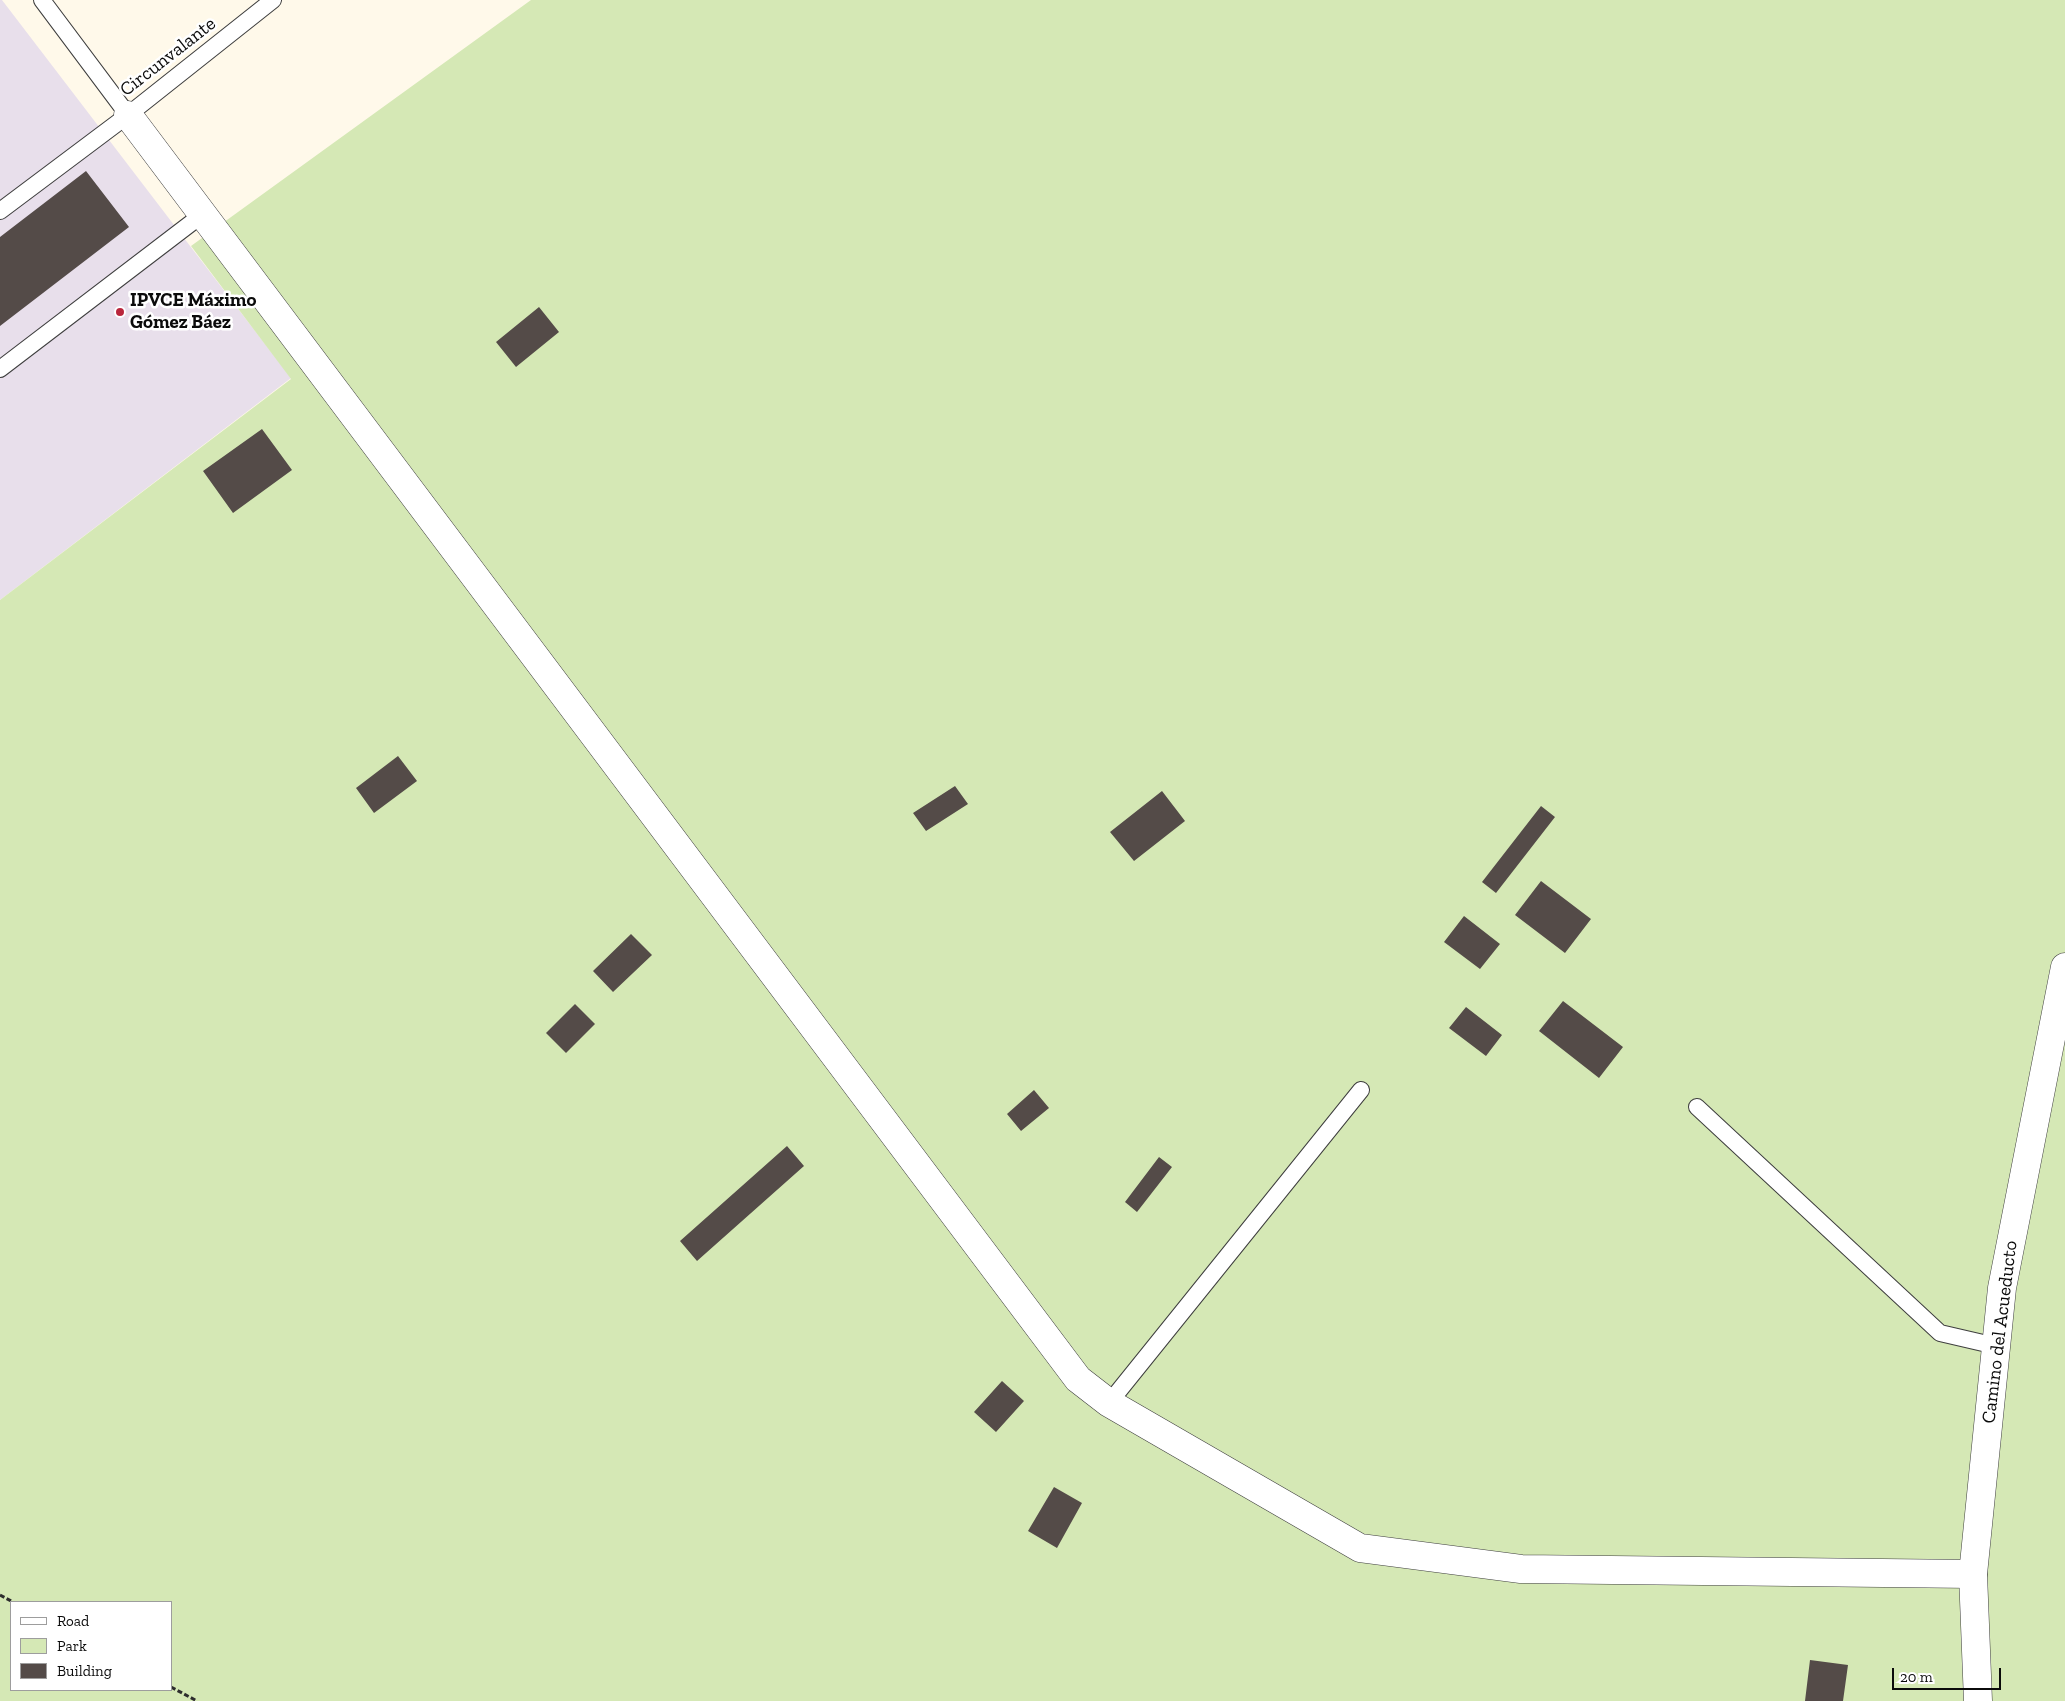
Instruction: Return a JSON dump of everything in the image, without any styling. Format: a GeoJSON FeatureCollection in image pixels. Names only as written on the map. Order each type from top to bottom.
{"type":"FeatureCollection","features":[{"type":"Feature","properties":{"kind":"street"},"geometry":{"type":"LineString","coordinates":[[128,115],[1078,1378],[1109,1403],[1360,1548],[1521,1569],[1972,1574]]}},
{"type":"Feature","properties":{"kind":"street","name":"Camino del Acueducto"},"geometry":{"type":"LineString","coordinates":[[1978,1701],[1972,1574],[2002,1288],[2065,967]]}},
{"type":"Feature","properties":{"kind":"lane","name":"Circunvalante"},"geometry":{"type":"LineString","coordinates":[[42,0],[128,115],[273,0]]}},
{"type":"Feature","properties":{"kind":"lane"},"geometry":{"type":"LineString","coordinates":[[0,211],[128,115]]}},
{"type":"Feature","properties":{"kind":"lane"},"geometry":{"type":"LineString","coordinates":[[0,369],[202,214]]}},
{"type":"Feature","properties":{"kind":"lane"},"geometry":{"type":"LineString","coordinates":[[1109,1403],[1361,1090]]}},
{"type":"Feature","properties":{"kind":"lane"},"geometry":{"type":"LineString","coordinates":[[1697,1107],[1940,1333],[1996,1346]]}},
{"type":"Feature","properties":{"kind":"path"},"geometry":{"type":"LineString","coordinates":[[0,1595],[11,1601]]}},
{"type":"Feature","properties":{"kind":"path"},"geometry":{"type":"LineString","coordinates":[[172,1688],[197,1701]]}},
{"type":"Feature","properties":{"kind":"shaded area"},"geometry":{"type":"Polygon","coordinates":[[[0,0],[2,0],[291,378],[0,600],[0,0]]]}},
{"type":"Feature","properties":{"kind":"green space"},"geometry":{"type":"Polygon","coordinates":[[[531,0],[2065,0],[2065,1701],[0,1701],[0,600],[291,379],[191,246],[531,0]]]}},
{"type":"Feature","properties":{"kind":"building"},"geometry":{"type":"Polygon","coordinates":[[[86,171],[129,227],[0,326],[0,237],[86,171]]]}},
{"type":"Feature","properties":{"kind":"building"},"geometry":{"type":"Polygon","coordinates":[[[539,307],[559,332],[516,367],[496,342],[539,307]]]}},
{"type":"Feature","properties":{"kind":"building"},"geometry":{"type":"Polygon","coordinates":[[[262,429],[292,470],[233,513],[203,471],[262,429]]]}},
{"type":"Feature","properties":{"kind":"building"},"geometry":{"type":"Polygon","coordinates":[[[398,756],[417,781],[374,813],[356,788],[398,756]]]}},
{"type":"Feature","properties":{"kind":"building"},"geometry":{"type":"Polygon","coordinates":[[[955,786],[968,804],[926,831],[913,813],[955,786]]]}},
{"type":"Feature","properties":{"kind":"building"},"geometry":{"type":"Polygon","coordinates":[[[1162,791],[1185,821],[1134,861],[1110,832],[1162,791]]]}},
{"type":"Feature","properties":{"kind":"building"},"geometry":{"type":"Polygon","coordinates":[[[1541,806],[1555,817],[1496,893],[1482,882],[1541,806]]]}},
{"type":"Feature","properties":{"kind":"building"},"geometry":{"type":"Polygon","coordinates":[[[1541,881],[1591,919],[1565,953],[1515,915],[1541,881]]]}},
{"type":"Feature","properties":{"kind":"building"},"geometry":{"type":"Polygon","coordinates":[[[1464,916],[1500,944],[1480,969],[1444,942],[1464,916]]]}},
{"type":"Feature","properties":{"kind":"building"},"geometry":{"type":"Polygon","coordinates":[[[631,934],[652,955],[613,992],[593,971],[631,934]]]}},
{"type":"Feature","properties":{"kind":"building"},"geometry":{"type":"Polygon","coordinates":[[[1563,1001],[1623,1047],[1599,1078],[1539,1031],[1563,1001]]]}},
{"type":"Feature","properties":{"kind":"building"},"geometry":{"type":"Polygon","coordinates":[[[575,1004],[595,1024],[566,1053],[546,1033],[575,1004]]]}},
{"type":"Feature","properties":{"kind":"building"},"geometry":{"type":"Polygon","coordinates":[[[1466,1007],[1502,1035],[1486,1056],[1449,1028],[1466,1007]]]}},
{"type":"Feature","properties":{"kind":"building"},"geometry":{"type":"Polygon","coordinates":[[[1034,1090],[1049,1108],[1021,1131],[1007,1114],[1034,1090]]]}},
{"type":"Feature","properties":{"kind":"building"},"geometry":{"type":"Polygon","coordinates":[[[787,1146],[804,1166],[697,1261],[680,1241],[787,1146]]]}},
{"type":"Feature","properties":{"kind":"building"},"geometry":{"type":"Polygon","coordinates":[[[1159,1157],[1172,1167],[1137,1212],[1125,1202],[1159,1157]]]}},
{"type":"Feature","properties":{"kind":"building"},"geometry":{"type":"Polygon","coordinates":[[[1002,1381],[1024,1401],[996,1432],[974,1412],[1002,1381]]]}},
{"type":"Feature","properties":{"kind":"building"},"geometry":{"type":"Polygon","coordinates":[[[1054,1487],[1082,1503],[1057,1548],[1028,1531],[1054,1487]]]}},
{"type":"Feature","properties":{"kind":"building"},"geometry":{"type":"Polygon","coordinates":[[[1810,1660],[1848,1665],[1843,1701],[1805,1701],[1810,1660]]]}},
{"type":"Feature","properties":{"kind":"place","name":"IPVCE Máximo Gómez Báez"},"geometry":{"type":"Point","coordinates":[120,312]}}]}
